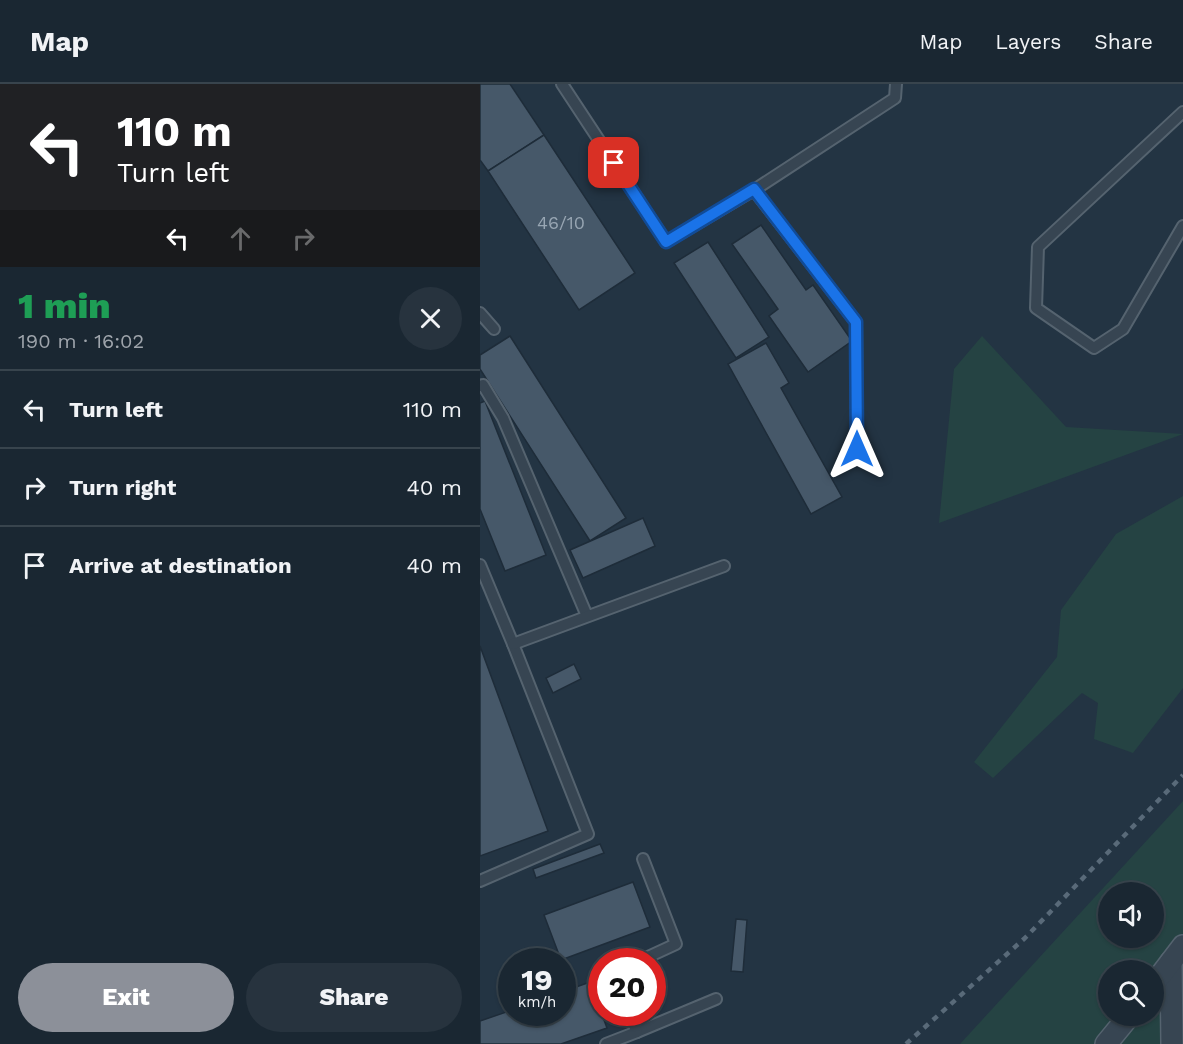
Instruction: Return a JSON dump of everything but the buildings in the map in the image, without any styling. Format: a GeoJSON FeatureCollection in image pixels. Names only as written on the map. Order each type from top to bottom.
{"type":"FeatureCollection","features":[{"type":"Feature","properties":{"kind":"street"},"geometry":{"type":"LineString","coordinates":[[1164,971],[1177,954]]}},
{"type":"Feature","properties":{"kind":"street"},"geometry":{"type":"LineString","coordinates":[[1172,1044],[1177,954]]}},
{"type":"Feature","properties":{"kind":"street"},"geometry":{"type":"LineString","coordinates":[[1106,1044],[1121,1026]]}},
{"type":"Feature","properties":{"kind":"lane"},"geometry":{"type":"LineString","coordinates":[[562,84],[666,242],[754,189],[895,98],[896,84]]}},
{"type":"Feature","properties":{"kind":"lane"},"geometry":{"type":"LineString","coordinates":[[1183,112],[1038,247],[1036,308],[1094,348],[1122,329],[1183,226]]}},
{"type":"Feature","properties":{"kind":"lane"},"geometry":{"type":"LineString","coordinates":[[754,189],[856,322],[857,449]]}},
{"type":"Feature","properties":{"kind":"lane"},"geometry":{"type":"LineString","coordinates":[[480,313],[494,329]]}},
{"type":"Feature","properties":{"kind":"lane"},"geometry":{"type":"LineString","coordinates":[[480,386],[483,385],[504,418],[588,616]]}},
{"type":"Feature","properties":{"kind":"lane"},"geometry":{"type":"LineString","coordinates":[[480,565],[588,834],[480,881]]}},
{"type":"Feature","properties":{"kind":"lane"},"geometry":{"type":"LineString","coordinates":[[513,644],[724,566]]}},
{"type":"Feature","properties":{"kind":"lane"},"geometry":{"type":"LineString","coordinates":[[643,859],[676,944],[666,949]]}},
{"type":"Feature","properties":{"kind":"lane"},"geometry":{"type":"LineString","coordinates":[[606,1044],[716,999]]}},
{"type":"Feature","properties":{"kind":"lane"},"geometry":{"type":"LineString","coordinates":[[634,1026],[637,1032]]}},
{"type":"Feature","properties":{"kind":"green space"},"geometry":{"type":"Polygon","coordinates":[[[982,336],[1066,427],[1183,434],[939,523],[954,369],[982,336]]]}},
{"type":"Feature","properties":{"kind":"green space"},"geometry":{"type":"Polygon","coordinates":[[[1183,496],[1183,688],[1133,753],[1094,739],[1098,703],[1082,693],[993,778],[974,762],[1057,657],[1061,610],[1116,534],[1183,496]]]}},
{"type":"Feature","properties":{"kind":"green space"},"geometry":{"type":"Polygon","coordinates":[[[1183,801],[1183,1044],[960,1044],[1098,894],[1098,948],[1164,948],[1164,882],[1109,882],[1183,801]]]}},
{"type":"Feature","properties":{"kind":"railway"},"geometry":{"type":"LineString","coordinates":[[906,1044],[1025,938],[1183,775]]}},
{"type":"Feature","properties":{"kind":"route"},"geometry":{"type":"LineString","coordinates":[[614,163],[666,242],[754,189],[856,322],[857,449]]}}]}
